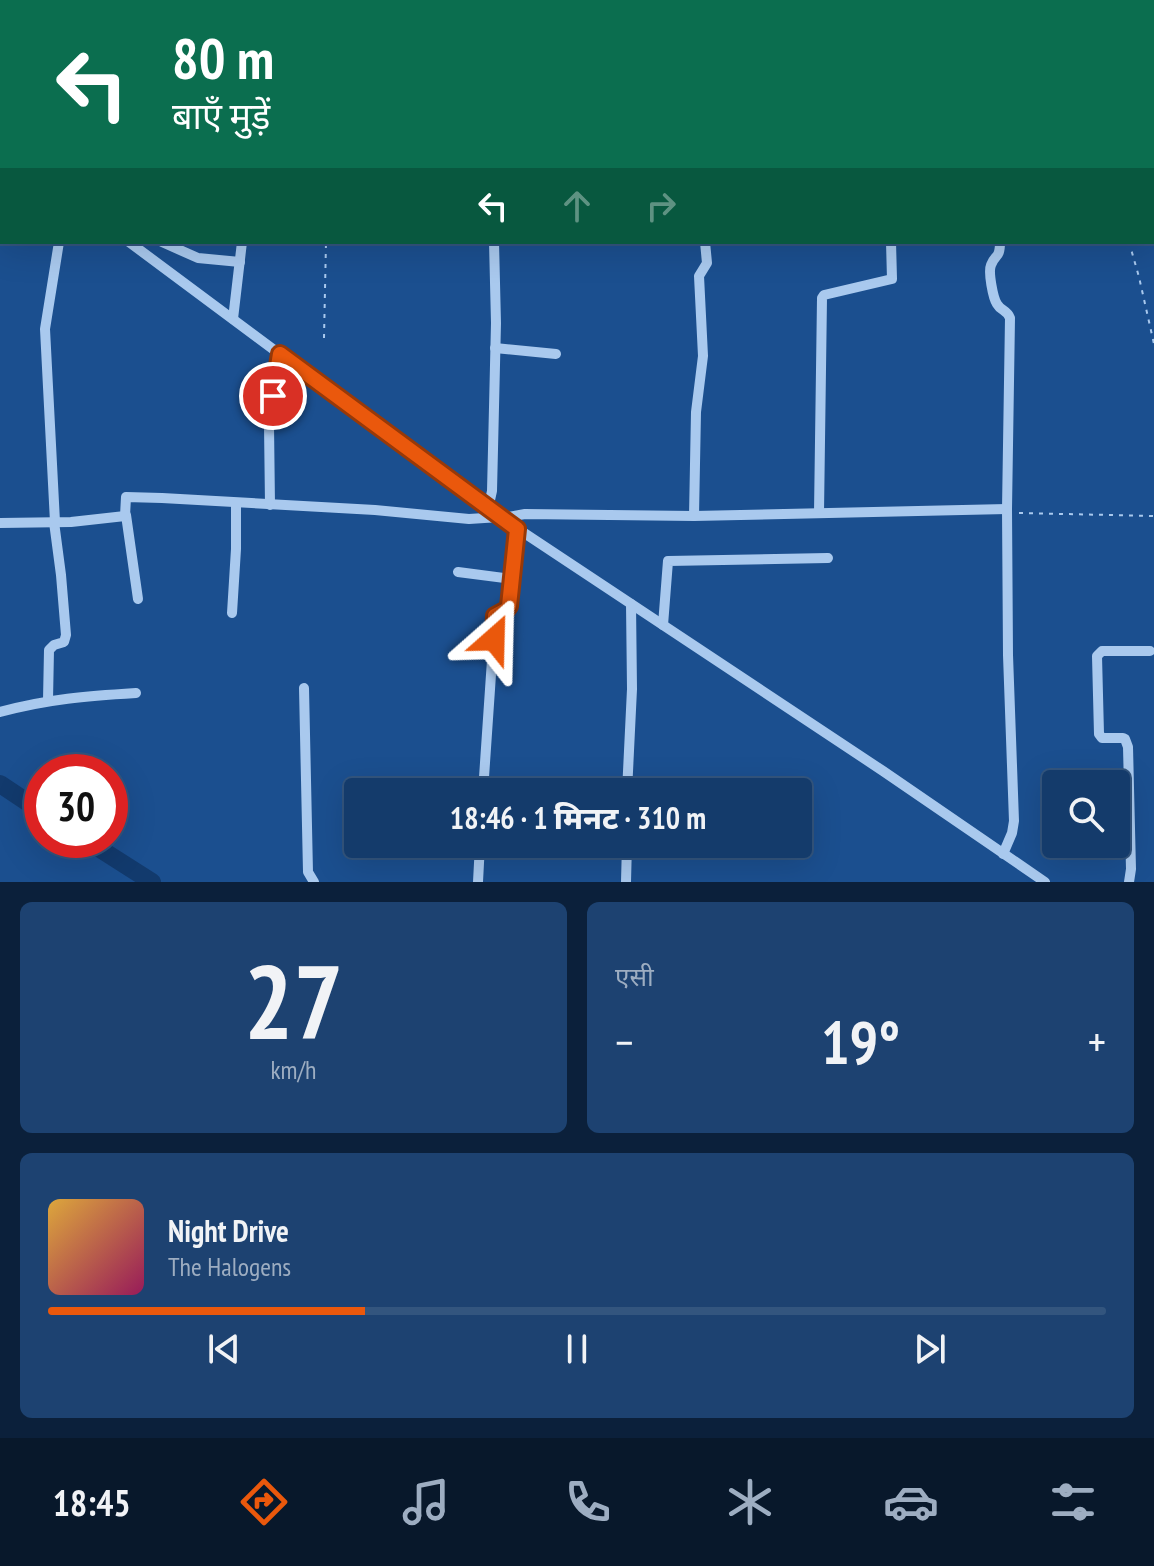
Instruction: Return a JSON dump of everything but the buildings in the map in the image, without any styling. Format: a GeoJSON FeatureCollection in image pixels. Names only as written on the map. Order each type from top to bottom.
{"type":"FeatureCollection","features":[{"type":"Feature","properties":{"kind":"street"},"geometry":{"type":"LineString","coordinates":[[48,700],[49,650],[64,642],[66,635],[54,522],[45,329],[59,244]]}},
{"type":"Feature","properties":{"kind":"street"},"geometry":{"type":"LineString","coordinates":[[132,244],[488,509],[1003,854],[1032,878],[1045,882]]}},
{"type":"Feature","properties":{"kind":"street"},"geometry":{"type":"LineString","coordinates":[[166,244],[198,258],[240,262]]}},
{"type":"Feature","properties":{"kind":"street"},"geometry":{"type":"LineString","coordinates":[[233,319],[242,244]]}},
{"type":"Feature","properties":{"kind":"street"},"geometry":{"type":"LineString","coordinates":[[488,509],[492,491],[494,244]]}},
{"type":"Feature","properties":{"kind":"street"},"geometry":{"type":"LineString","coordinates":[[694,516],[696,412],[703,356],[699,276],[707,263],[705,244]]}},
{"type":"Feature","properties":{"kind":"street"},"geometry":{"type":"LineString","coordinates":[[819,513],[822,298],[892,279],[891,244]]}},
{"type":"Feature","properties":{"kind":"street"},"geometry":{"type":"LineString","coordinates":[[1000,244],[999,254],[991,263],[990,270],[995,301],[1010,318],[1008,655],[1014,821],[1003,854]]}},
{"type":"Feature","properties":{"kind":"street"},"geometry":{"type":"LineString","coordinates":[[495,348],[556,354]]}},
{"type":"Feature","properties":{"kind":"street"},"geometry":{"type":"LineString","coordinates":[[270,505],[269,425],[280,354]]}},
{"type":"Feature","properties":{"kind":"street"},"geometry":{"type":"LineString","coordinates":[[138,599],[126,497],[375,510],[469,519],[525,514],[694,516],[1007,511]]}},
{"type":"Feature","properties":{"kind":"street"},"geometry":{"type":"LineString","coordinates":[[232,613],[236,503]]}},
{"type":"Feature","properties":{"kind":"street"},"geometry":{"type":"LineString","coordinates":[[0,523],[54,522],[126,515]]}},
{"type":"Feature","properties":{"kind":"street"},"geometry":{"type":"LineString","coordinates":[[484,778],[495,616],[509,606],[517,529]]}},
{"type":"Feature","properties":{"kind":"street"},"geometry":{"type":"LineString","coordinates":[[663,625],[668,561],[828,558]]}},
{"type":"Feature","properties":{"kind":"street"},"geometry":{"type":"LineString","coordinates":[[458,572],[512,579]]}},
{"type":"Feature","properties":{"kind":"street"},"geometry":{"type":"LineString","coordinates":[[628,778],[632,689],[631,604]]}},
{"type":"Feature","properties":{"kind":"street"},"geometry":{"type":"LineString","coordinates":[[1129,882],[1128,747],[1123,738],[1102,738],[1099,734],[1097,656],[1102,651],[1150,651]]}},
{"type":"Feature","properties":{"kind":"street"},"geometry":{"type":"LineString","coordinates":[[304,688],[308,872],[314,882]]}},
{"type":"Feature","properties":{"kind":"street"},"geometry":{"type":"LineString","coordinates":[[0,712],[48,700],[136,693]]}},
{"type":"Feature","properties":{"kind":"street"},"geometry":{"type":"LineString","coordinates":[[478,882],[479,858]]}},
{"type":"Feature","properties":{"kind":"street"},"geometry":{"type":"LineString","coordinates":[[626,882],[627,858]]}},
{"type":"Feature","properties":{"kind":"path"},"geometry":{"type":"LineString","coordinates":[[324,338],[326,244]]}},
{"type":"Feature","properties":{"kind":"path"},"geometry":{"type":"LineString","coordinates":[[1130,244],[1154,344]]}},
{"type":"Feature","properties":{"kind":"path"},"geometry":{"type":"LineString","coordinates":[[1007,511],[1154,516]]}},
{"type":"Feature","properties":{"kind":"waterway"},"geometry":{"type":"LineString","coordinates":[[0,784],[24,800]]}},
{"type":"Feature","properties":{"kind":"waterway"},"geometry":{"type":"LineString","coordinates":[[114,858],[152,882]]}},
{"type":"Feature","properties":{"kind":"route"},"geometry":{"type":"LineString","coordinates":[[273,396],[280,354],[517,529],[509,606],[495,616],[494,639]]}}]}
